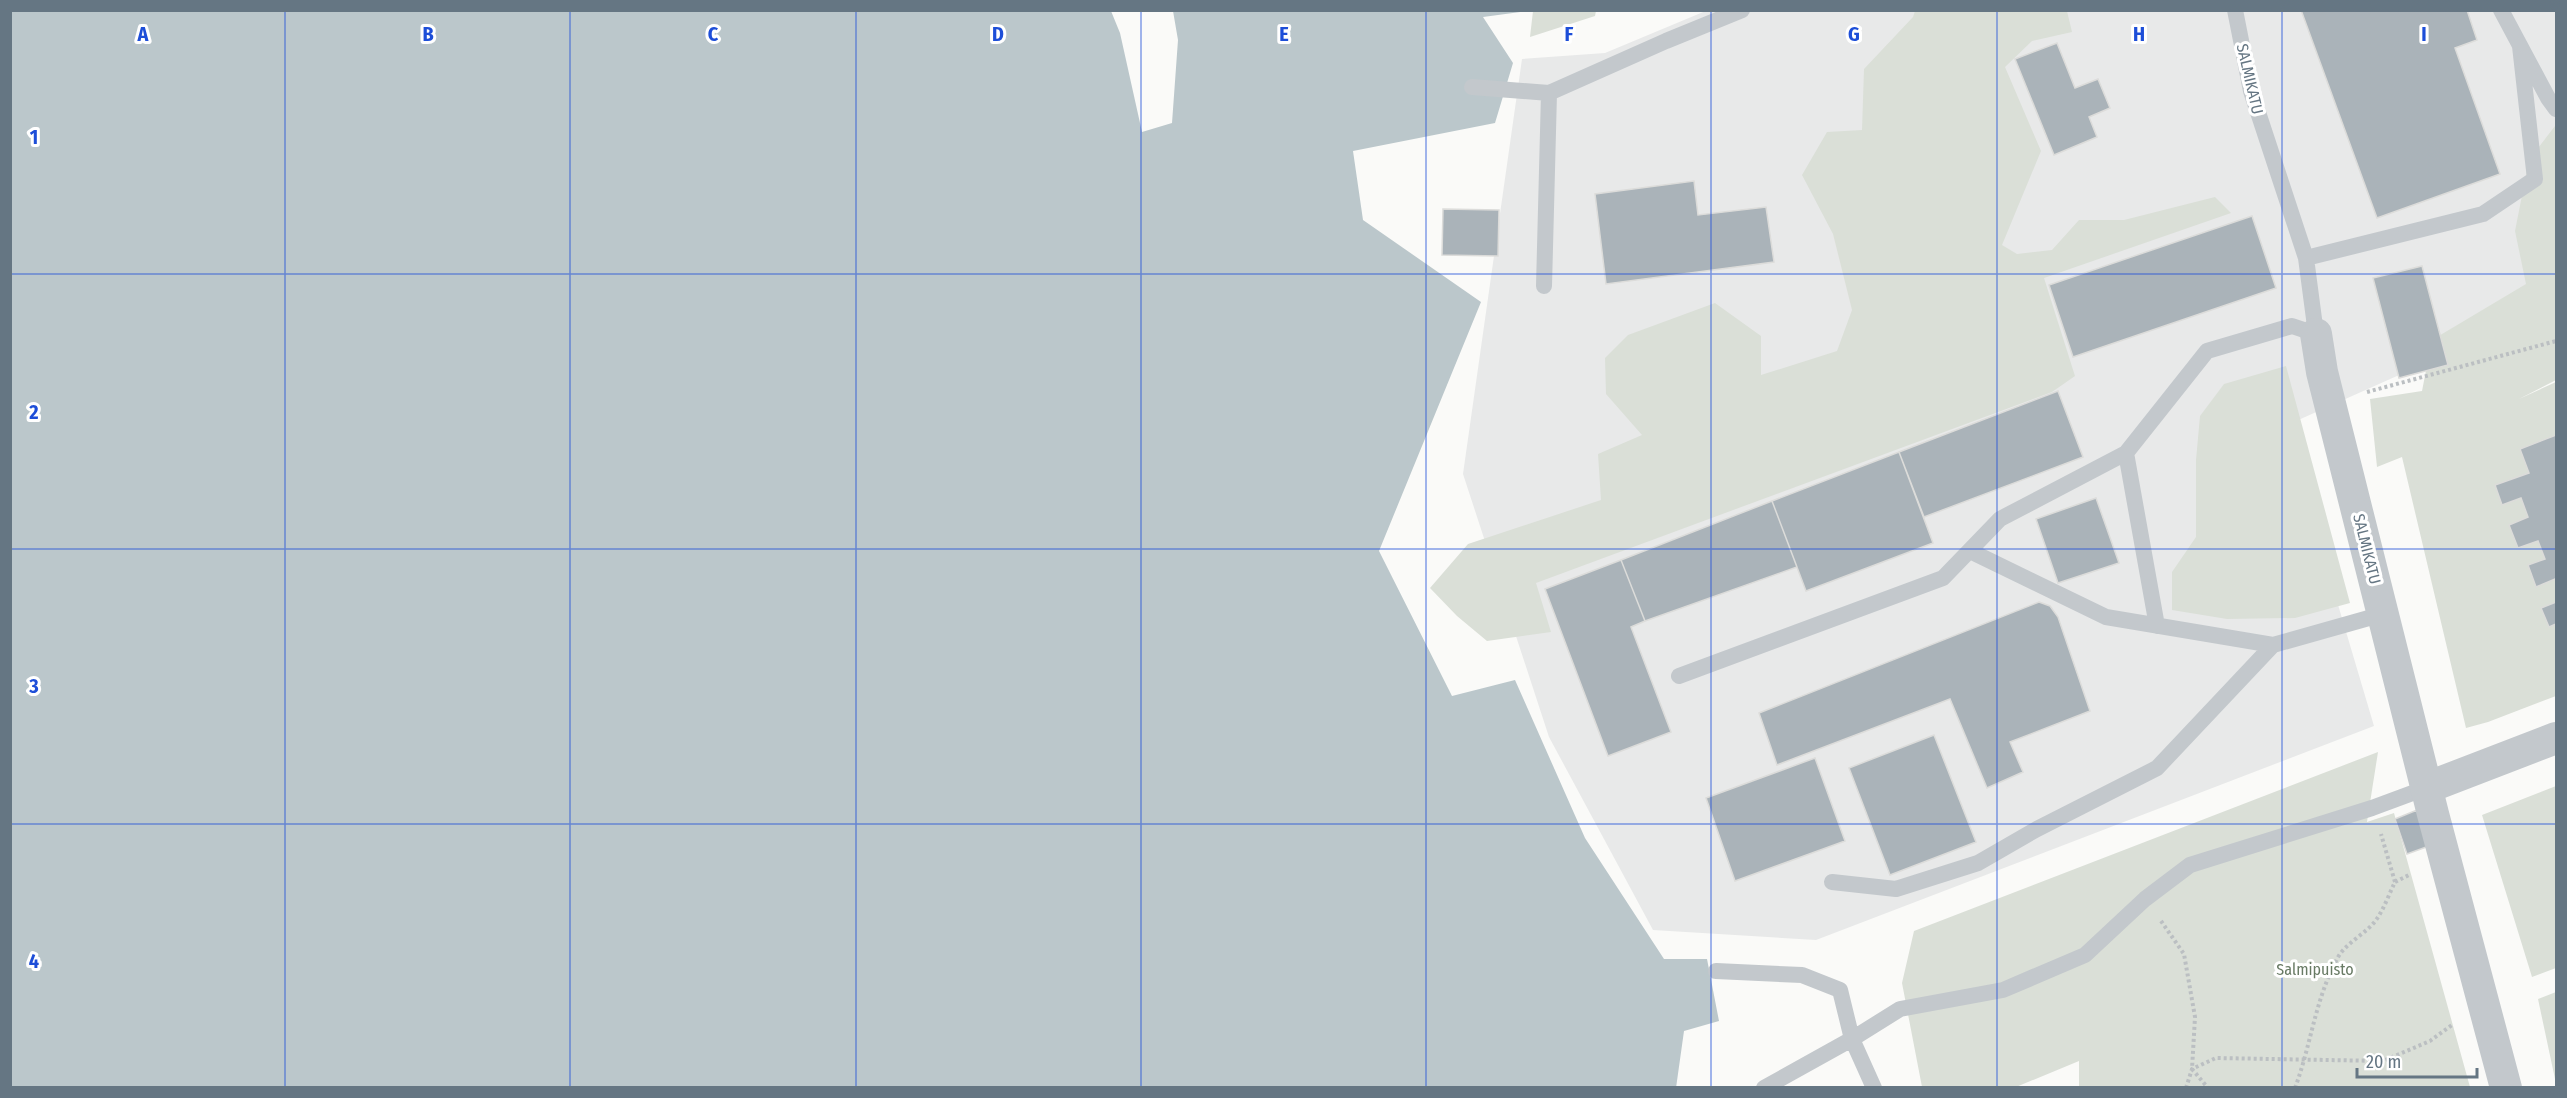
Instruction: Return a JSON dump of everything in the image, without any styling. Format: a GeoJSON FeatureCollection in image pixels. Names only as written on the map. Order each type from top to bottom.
{"type":"FeatureCollection","features":[{"type":"Feature","properties":{"kind":"street","name":"SALMIKATU"},"geometry":{"type":"LineString","coordinates":[[2316,334],[2322,372],[2426,788],[2505,1088]]}},
{"type":"Feature","properties":{"kind":"street"},"geometry":{"type":"LineString","coordinates":[[2426,788],[2556,738]]}},
{"type":"Feature","properties":{"kind":"lane"},"geometry":{"type":"LineString","coordinates":[[1472,87],[1549,93],[1742,10]]}},
{"type":"Feature","properties":{"kind":"lane","name":"SALMIKATU"},"geometry":{"type":"LineString","coordinates":[[2235,10],[2251,91],[2306,258],[2316,334]]}},
{"type":"Feature","properties":{"kind":"lane"},"geometry":{"type":"LineString","coordinates":[[2501,10],[2548,98],[2556,108]]}},
{"type":"Feature","properties":{"kind":"lane"},"geometry":{"type":"LineString","coordinates":[[2306,258],[2483,214],[2535,179],[2520,46]]}},
{"type":"Feature","properties":{"kind":"lane"},"geometry":{"type":"LineString","coordinates":[[1544,286],[1549,93]]}},
{"type":"Feature","properties":{"kind":"lane"},"geometry":{"type":"LineString","coordinates":[[1679,676],[1943,578],[2000,519],[2126,453],[2207,351],[2292,326],[2316,334]]}},
{"type":"Feature","properties":{"kind":"lane"},"geometry":{"type":"LineString","coordinates":[[2126,453],[2157,626]]}},
{"type":"Feature","properties":{"kind":"lane"},"geometry":{"type":"LineString","coordinates":[[1970,551],[2106,617],[2273,645],[2383,614]]}},
{"type":"Feature","properties":{"kind":"lane"},"geometry":{"type":"LineString","coordinates":[[1832,882],[1896,889],[1978,863],[2037,829],[2157,768],[2273,645]]}},
{"type":"Feature","properties":{"kind":"lane"},"geometry":{"type":"LineString","coordinates":[[1764,1088],[1852,1039],[1900,1009],[2002,990],[2085,955],[2145,899],[2190,865],[2372,808],[2426,788]]}},
{"type":"Feature","properties":{"kind":"lane"},"geometry":{"type":"LineString","coordinates":[[1716,971],[1802,975],[1840,990],[1852,1039],[1874,1088]]}},
{"type":"Feature","properties":{"kind":"path"},"geometry":{"type":"LineString","coordinates":[[2367,392],[2556,341]]}},
{"type":"Feature","properties":{"kind":"path"},"geometry":{"type":"LineString","coordinates":[[2295,1088],[2306,1058],[2311,1029],[2322,994],[2338,957],[2376,920],[2395,882],[2372,808]]}},
{"type":"Feature","properties":{"kind":"path"},"geometry":{"type":"LineString","coordinates":[[2145,899],[2184,954],[2195,1017],[2192,1069],[2186,1088]]}},
{"type":"Feature","properties":{"kind":"path"},"geometry":{"type":"LineString","coordinates":[[2192,1069],[2216,1058],[2383,1061],[2430,1041],[2461,1018],[2486,1010]]}},
{"type":"Feature","properties":{"kind":"path"},"geometry":{"type":"LineString","coordinates":[[2192,1069],[2208,1088]]}},
{"type":"Feature","properties":{"kind":"shaded area"},"geometry":{"type":"Polygon","coordinates":[[[1708,10],[2556,11],[2556,305],[2285,426],[2374,726],[1816,940],[1653,930],[1549,737],[1463,474],[1522,59],[1605,53],[1708,10]]]}},
{"type":"Feature","properties":{"kind":"shaded area"},"geometry":{"type":"Polygon","coordinates":[[[10,11],[1111,11],[1120,33],[1142,132],[1172,123],[1178,40],[1173,11],[1527,11],[1483,17],[1513,63],[1495,123],[1353,151],[1363,220],[1481,302],[1379,551],[1452,696],[1515,680],[1585,838],[1664,959],[1707,959],[1719,1021],[1684,1031],[1676,1088],[11,1087],[10,11]]]}},
{"type":"Feature","properties":{"kind":"green space"},"geometry":{"type":"Polygon","coordinates":[[[1533,10],[1596,11],[1595,16],[1530,37],[1533,10]]]}},
{"type":"Feature","properties":{"kind":"green space"},"geometry":{"type":"Polygon","coordinates":[[[1915,11],[2067,11],[2072,32],[2032,41],[2005,67],[2041,151],[2002,245],[2017,254],[2052,250],[2079,220],[2124,220],[2215,197],[2231,213],[2044,278],[2075,376],[2052,392],[1536,583],[1551,632],[1487,641],[1457,616],[1430,588],[1468,544],[1601,500],[1598,454],[1642,435],[1606,394],[1605,358],[1628,335],[1715,303],[1761,336],[1761,375],[1837,351],[1852,310],[1833,234],[1802,175],[1827,132],[1862,130],[1864,69],[1913,17],[1915,11]]]}},
{"type":"Feature","properties":{"kind":"green space"},"geometry":{"type":"Polygon","coordinates":[[[2555,126],[2556,380],[2519,399],[2556,382],[2556,696],[2466,728],[2402,457],[2377,467],[2370,399],[2422,391],[2432,340],[2526,284],[2515,231],[2529,160],[2555,126]]]}},
{"type":"Feature","properties":{"kind":"green space"},"geometry":{"type":"Polygon","coordinates":[[[2286,366],[2350,603],[2295,618],[2227,619],[2172,610],[2172,572],[2196,537],[2196,460],[2200,416],[2224,384],[2286,366]]]}},
{"type":"Feature","properties":{"kind":"green space","name":"Salmipuisto"},"geometry":{"type":"Polygon","coordinates":[[[2378,752],[2367,822],[2394,813],[2470,1087],[2079,1087],[2079,1061],[2016,1087],[1922,1087],[1902,983],[1914,931],[2378,752]]]}},
{"type":"Feature","properties":{"kind":"green space"},"geometry":{"type":"Polygon","coordinates":[[[2556,786],[2556,968],[2532,977],[2482,815],[2556,786]]]}},
{"type":"Feature","properties":{"kind":"green space"},"geometry":{"type":"Polygon","coordinates":[[[2556,992],[2556,1079],[2555,1079],[2538,999],[2556,992]]]}},
{"type":"Feature","properties":{"kind":"building"},"geometry":{"type":"Polygon","coordinates":[[[2301,10],[2467,10],[2477,40],[2455,48],[2500,174],[2377,218],[2301,10]]]}},
{"type":"Feature","properties":{"kind":"building"},"geometry":{"type":"Polygon","coordinates":[[[2057,43],[2075,88],[2098,79],[2110,108],[2089,117],[2097,137],[2054,155],[2015,59],[2057,43]]]}},
{"type":"Feature","properties":{"kind":"building"},"geometry":{"type":"Polygon","coordinates":[[[1694,181],[1698,215],[1766,207],[1774,262],[1606,284],[1595,194],[1694,181]]]}},
{"type":"Feature","properties":{"kind":"building"},"geometry":{"type":"Polygon","coordinates":[[[1443,209],[1499,210],[1498,256],[1442,255],[1443,209]]]}},
{"type":"Feature","properties":{"kind":"building"},"geometry":{"type":"Polygon","coordinates":[[[2252,216],[2276,288],[2073,357],[2049,285],[2252,216]]]}},
{"type":"Feature","properties":{"kind":"building"},"geometry":{"type":"Polygon","coordinates":[[[2422,266],[2448,365],[2399,378],[2373,278],[2422,266]]]}},
{"type":"Feature","properties":{"kind":"building"},"geometry":{"type":"Polygon","coordinates":[[[2058,391],[2083,457],[1924,517],[1899,452],[2058,391]]]}},
{"type":"Feature","properties":{"kind":"building"},"geometry":{"type":"Polygon","coordinates":[[[2556,435],[2556,583],[2555,579],[2536,587],[2528,565],[2545,559],[2538,541],[2518,548],[2509,525],[2528,517],[2521,498],[2502,505],[2495,485],[2529,473],[2520,449],[2556,435]]]}},
{"type":"Feature","properties":{"kind":"building"},"geometry":{"type":"Polygon","coordinates":[[[1899,452],[1933,543],[1806,591],[1772,501],[1899,452]]]}},
{"type":"Feature","properties":{"kind":"building"},"geometry":{"type":"Polygon","coordinates":[[[2096,498],[2119,563],[2058,583],[2036,519],[2096,498]]]}},
{"type":"Feature","properties":{"kind":"building"},"geometry":{"type":"Polygon","coordinates":[[[1772,501],[1797,567],[1645,621],[1621,560],[1772,501]]]}},
{"type":"Feature","properties":{"kind":"building"},"geometry":{"type":"Polygon","coordinates":[[[1621,560],[1645,621],[1631,627],[1671,732],[1608,756],[1545,589],[1621,560]]]}},
{"type":"Feature","properties":{"kind":"building"},"geometry":{"type":"Polygon","coordinates":[[[2039,602],[2050,606],[2058,617],[2090,711],[2010,742],[2023,772],[1987,788],[1950,699],[1777,765],[1759,713],[2039,602]]]}},
{"type":"Feature","properties":{"kind":"building"},"geometry":{"type":"Polygon","coordinates":[[[2556,602],[2556,624],[2549,627],[2541,608],[2556,602]]]}},
{"type":"Feature","properties":{"kind":"building"},"geometry":{"type":"Polygon","coordinates":[[[1934,735],[1976,842],[1890,875],[1849,768],[1934,735]]]}},
{"type":"Feature","properties":{"kind":"building"},"geometry":{"type":"Polygon","coordinates":[[[1815,758],[1845,841],[1735,881],[1706,798],[1815,758]]]}},
{"type":"Feature","properties":{"kind":"building"},"geometry":{"type":"Polygon","coordinates":[[[2417,810],[2429,846],[2407,854],[2395,819],[2417,810]]]}}]}
